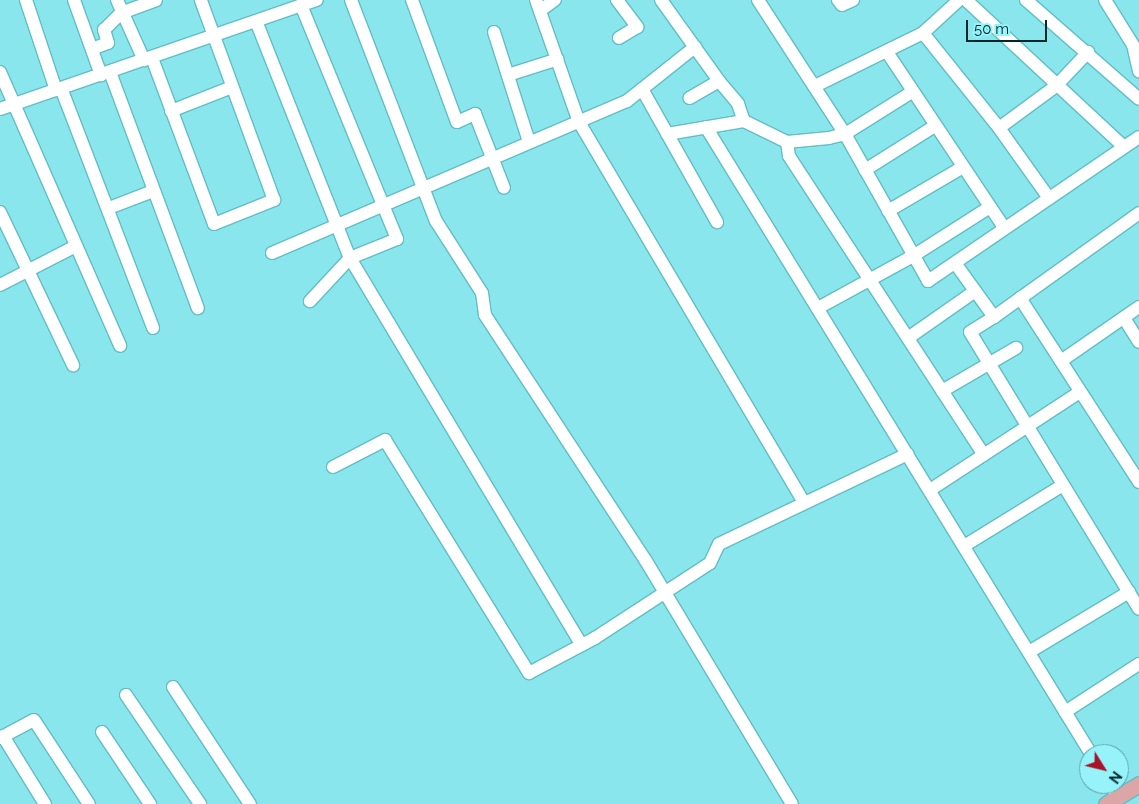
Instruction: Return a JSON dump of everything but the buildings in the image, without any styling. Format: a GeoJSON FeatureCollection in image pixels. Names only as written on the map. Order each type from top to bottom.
{"type":"FeatureCollection","features":[{"type":"Feature","properties":{"kind":"main road"},"geometry":{"type":"LineString","coordinates":[[1111,795],[1139,784]]}},
{"type":"Feature","properties":{"kind":"street"},"geometry":{"type":"LineString","coordinates":[[26,0],[59,89],[109,208],[153,328]]}},
{"type":"Feature","properties":{"kind":"street"},"geometry":{"type":"LineString","coordinates":[[74,0],[92,49],[106,73],[198,308]]}},
{"type":"Feature","properties":{"kind":"street"},"geometry":{"type":"LineString","coordinates":[[117,0],[121,13],[148,59],[172,111],[214,224],[274,200],[201,0]]}},
{"type":"Feature","properties":{"kind":"street"},"geometry":{"type":"LineString","coordinates":[[92,49],[108,43],[104,30],[121,13],[156,0]]}},
{"type":"Feature","properties":{"kind":"street"},"geometry":{"type":"LineString","coordinates":[[0,109],[317,0]]}},
{"type":"Feature","properties":{"kind":"street"},"geometry":{"type":"LineString","coordinates":[[351,0],[436,220],[482,293],[485,315],[665,593],[792,804]]}},
{"type":"Feature","properties":{"kind":"street"},"geometry":{"type":"LineString","coordinates":[[412,0],[457,122],[475,114],[504,188]]}},
{"type":"Feature","properties":{"kind":"street"},"geometry":{"type":"LineString","coordinates":[[555,0],[538,5],[579,122],[804,503]]}},
{"type":"Feature","properties":{"kind":"street"},"geometry":{"type":"LineString","coordinates":[[616,0],[637,27],[620,38]]}},
{"type":"Feature","properties":{"kind":"street"},"geometry":{"type":"LineString","coordinates":[[661,0],[719,81],[738,104],[744,121]]}},
{"type":"Feature","properties":{"kind":"street"},"geometry":{"type":"LineString","coordinates":[[758,0],[845,134],[928,281],[1003,226],[1049,198],[1139,137]]}},
{"type":"Feature","properties":{"kind":"street"},"geometry":{"type":"LineString","coordinates":[[838,0],[842,5],[853,0]]}},
{"type":"Feature","properties":{"kind":"street"},"geometry":{"type":"LineString","coordinates":[[815,86],[923,33],[958,0]]}},
{"type":"Feature","properties":{"kind":"street"},"geometry":{"type":"LineString","coordinates":[[966,0],[1056,86],[1124,147]]}},
{"type":"Feature","properties":{"kind":"street"},"geometry":{"type":"LineString","coordinates":[[1026,0],[1139,98]]}},
{"type":"Feature","properties":{"kind":"street"},"geometry":{"type":"LineString","coordinates":[[1105,0],[1133,46],[1139,71]]}},
{"type":"Feature","properties":{"kind":"street"},"geometry":{"type":"LineString","coordinates":[[301,5],[397,239],[350,258],[310,301]]}},
{"type":"Feature","properties":{"kind":"street"},"geometry":{"type":"LineString","coordinates":[[256,21],[350,258],[582,645]]}},
{"type":"Feature","properties":{"kind":"street"},"geometry":{"type":"LineString","coordinates":[[494,32],[530,142]]}},
{"type":"Feature","properties":{"kind":"street"},"geometry":{"type":"LineString","coordinates":[[923,33],[999,128],[1049,198]]}},
{"type":"Feature","properties":{"kind":"street"},"geometry":{"type":"LineString","coordinates":[[272,253],[626,101],[695,47]]}},
{"type":"Feature","properties":{"kind":"street"},"geometry":{"type":"LineString","coordinates":[[887,52],[1003,226]]}},
{"type":"Feature","properties":{"kind":"street"},"geometry":{"type":"LineString","coordinates":[[999,128],[1056,86],[1088,52]]}},
{"type":"Feature","properties":{"kind":"street"},"geometry":{"type":"LineString","coordinates":[[508,75],[558,59]]}},
{"type":"Feature","properties":{"kind":"street"},"geometry":{"type":"LineString","coordinates":[[0,72],[120,346]]}},
{"type":"Feature","properties":{"kind":"street"},"geometry":{"type":"LineString","coordinates":[[689,98],[719,81]]}},
{"type":"Feature","properties":{"kind":"street"},"geometry":{"type":"LineString","coordinates":[[172,111],[232,88]]}},
{"type":"Feature","properties":{"kind":"street"},"geometry":{"type":"LineString","coordinates":[[642,89],[717,222]]}},
{"type":"Feature","properties":{"kind":"street"},"geometry":{"type":"LineString","coordinates":[[667,134],[744,121],[787,142],[845,134],[912,92]]}},
{"type":"Feature","properties":{"kind":"street"},"geometry":{"type":"LineString","coordinates":[[865,170],[935,126]]}},
{"type":"Feature","properties":{"kind":"street"},"geometry":{"type":"LineString","coordinates":[[706,127],[1085,744]]}},
{"type":"Feature","properties":{"kind":"street"},"geometry":{"type":"LineString","coordinates":[[787,142],[789,156],[984,455]]}},
{"type":"Feature","properties":{"kind":"street"},"geometry":{"type":"LineString","coordinates":[[888,211],[963,167]]}},
{"type":"Feature","properties":{"kind":"street"},"geometry":{"type":"LineString","coordinates":[[109,208],[153,191]]}},
{"type":"Feature","properties":{"kind":"street"},"geometry":{"type":"LineString","coordinates":[[818,308],[913,256],[990,207]]}},
{"type":"Feature","properties":{"kind":"street"},"geometry":{"type":"LineString","coordinates":[[0,212],[26,272],[73,365]]}},
{"type":"Feature","properties":{"kind":"street"},"geometry":{"type":"LineString","coordinates":[[1139,212],[994,317],[970,332],[1139,609]]}},
{"type":"Feature","properties":{"kind":"street"},"geometry":{"type":"LineString","coordinates":[[0,285],[76,246]]}},
{"type":"Feature","properties":{"kind":"street"},"geometry":{"type":"LineString","coordinates":[[955,263],[994,317]]}},
{"type":"Feature","properties":{"kind":"street"},"geometry":{"type":"LineString","coordinates":[[908,338],[975,291]]}},
{"type":"Feature","properties":{"kind":"street"},"geometry":{"type":"LineString","coordinates":[[1020,298],[1080,392],[1138,477]]}},
{"type":"Feature","properties":{"kind":"street"},"geometry":{"type":"LineString","coordinates":[[1061,361],[1139,307]]}},
{"type":"Feature","properties":{"kind":"street"},"geometry":{"type":"LineString","coordinates":[[1124,318],[1139,342]]}},
{"type":"Feature","properties":{"kind":"street"},"geometry":{"type":"LineString","coordinates":[[942,391],[1016,348]]}},
{"type":"Feature","properties":{"kind":"street"},"geometry":{"type":"LineString","coordinates":[[930,490],[1080,392]]}},
{"type":"Feature","properties":{"kind":"street"},"geometry":{"type":"LineString","coordinates":[[333,467],[385,440],[529,673],[582,645],[710,563],[719,544],[908,454]]}},
{"type":"Feature","properties":{"kind":"street"},"geometry":{"type":"LineString","coordinates":[[964,546],[1063,485]]}},
{"type":"Feature","properties":{"kind":"street"},"geometry":{"type":"LineString","coordinates":[[1029,652],[1129,592]]}},
{"type":"Feature","properties":{"kind":"street"},"geometry":{"type":"LineString","coordinates":[[1065,712],[1139,664]]}},
{"type":"Feature","properties":{"kind":"street"},"geometry":{"type":"LineString","coordinates":[[173,687],[250,804]]}},
{"type":"Feature","properties":{"kind":"street"},"geometry":{"type":"LineString","coordinates":[[126,695],[200,804]]}},
{"type":"Feature","properties":{"kind":"street"},"geometry":{"type":"LineString","coordinates":[[45,804],[1,737],[34,720],[89,804]]}},
{"type":"Feature","properties":{"kind":"street"},"geometry":{"type":"LineString","coordinates":[[102,732],[150,804]]}}]}
